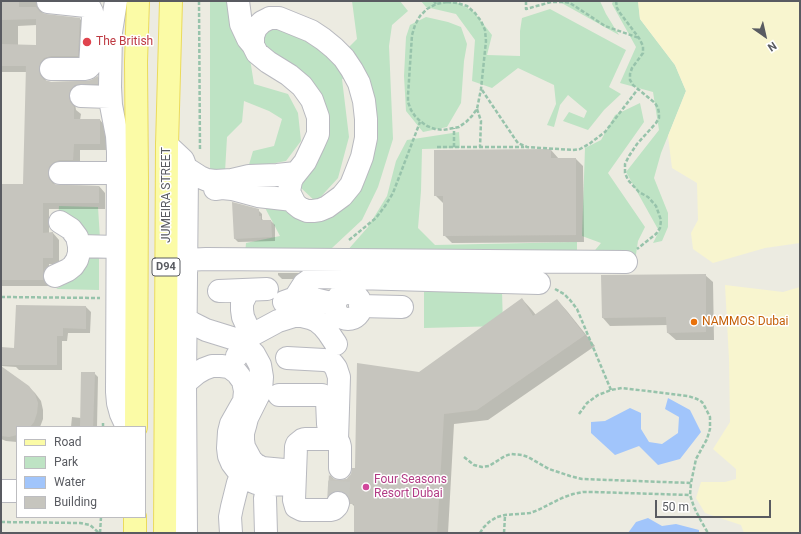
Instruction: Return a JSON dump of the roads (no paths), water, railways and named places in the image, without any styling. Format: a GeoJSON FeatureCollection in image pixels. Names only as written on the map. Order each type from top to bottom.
{"type":"FeatureCollection","features":[{"type":"Feature","properties":{"kind":"main road","name":"D94"},"geometry":{"type":"LineString","coordinates":[[136,426],[136,62],[138,1]]}},
{"type":"Feature","properties":{"kind":"main road","name":"JUMEIRA STREET"},"geometry":{"type":"LineString","coordinates":[[165,533],[167,145],[171,1]]}},
{"type":"Feature","properties":{"kind":"street"},"geometry":{"type":"LineString","coordinates":[[240,1],[261,16],[279,18],[311,31],[323,39],[344,58],[359,83],[364,101],[366,119],[366,138],[362,157],[356,175],[342,196],[327,207],[320,210],[307,211],[300,208],[290,196],[291,181],[305,162],[318,134],[318,117],[312,100],[302,86],[257,53],[241,24],[240,1]]}},
{"type":"Feature","properties":{"kind":"street"},"geometry":{"type":"LineString","coordinates":[[48,2],[86,6],[90,8],[93,17],[100,66],[110,97],[117,136],[118,174],[116,392],[121,414],[127,426]]}},
{"type":"Feature","properties":{"kind":"street"},"geometry":{"type":"LineString","coordinates":[[92,12],[115,7],[111,32],[100,66]]}},
{"type":"Feature","properties":{"kind":"street"},"geometry":{"type":"LineString","coordinates":[[253,45],[253,36],[256,28],[262,22],[270,18]]}},
{"type":"Feature","properties":{"kind":"street"},"geometry":{"type":"LineString","coordinates":[[51,68],[84,69],[100,66]]}},
{"type":"Feature","properties":{"kind":"street"},"geometry":{"type":"LineString","coordinates":[[80,96],[110,97]]}},
{"type":"Feature","properties":{"kind":"street"},"geometry":{"type":"LineString","coordinates":[[167,145],[193,172],[207,180],[232,184],[258,196],[293,200]]}},
{"type":"Feature","properties":{"kind":"street"},"geometry":{"type":"LineString","coordinates":[[186,533],[185,382],[187,200],[193,172]]}},
{"type":"Feature","properties":{"kind":"street"},"geometry":{"type":"LineString","coordinates":[[60,173],[118,174]]}},
{"type":"Feature","properties":{"kind":"street"},"geometry":{"type":"LineString","coordinates":[[187,200],[200,193],[222,188],[250,176],[277,176],[296,173]]}},
{"type":"Feature","properties":{"kind":"street"},"geometry":{"type":"LineString","coordinates":[[55,276],[73,266],[79,253],[77,237],[74,232],[60,222]]}},
{"type":"Feature","properties":{"kind":"street"},"geometry":{"type":"LineString","coordinates":[[79,246],[117,247]]}},
{"type":"Feature","properties":{"kind":"street"},"geometry":{"type":"LineString","coordinates":[[186,260],[626,262]]}},
{"type":"Feature","properties":{"kind":"street"},"geometry":{"type":"LineString","coordinates":[[295,298],[304,284],[318,277],[539,283]]}},
{"type":"Feature","properties":{"kind":"street"},"geometry":{"type":"LineString","coordinates":[[219,291],[245,293],[267,289]]}},
{"type":"Feature","properties":{"kind":"street"},"geometry":{"type":"LineString","coordinates":[[245,293],[242,303],[242,310],[249,338],[260,365],[262,377],[261,390],[248,418],[243,433],[243,440],[247,454],[248,480],[264,491]]}},
{"type":"Feature","properties":{"kind":"street"},"geometry":{"type":"LineString","coordinates":[[229,367],[249,338],[284,302],[295,298],[314,299],[335,304],[341,295],[346,293],[356,296],[360,306],[402,307]]}},
{"type":"Feature","properties":{"kind":"street"},"geometry":{"type":"LineString","coordinates":[[186,319],[206,330],[249,338],[267,345],[280,333],[293,328],[300,328],[313,332],[331,346]]}},
{"type":"Feature","properties":{"kind":"street"},"geometry":{"type":"LineString","coordinates":[[287,358],[324,360],[333,364],[336,368],[339,377],[333,440]]}},
{"type":"Feature","properties":{"kind":"street"},"geometry":{"type":"LineString","coordinates":[[185,382],[204,369],[216,366],[229,367],[237,373],[243,381],[245,391],[244,401],[229,432],[228,448],[232,463],[248,469],[269,469],[295,477]]}},
{"type":"Feature","properties":{"kind":"street"},"geometry":{"type":"LineString","coordinates":[[279,395],[322,395],[325,397],[328,404],[333,440]]}},
{"type":"Feature","properties":{"kind":"street"},"geometry":{"type":"LineString","coordinates":[[338,503],[334,509],[330,510],[302,510],[294,504],[296,447],[299,442],[305,439],[333,440],[339,443],[340,447],[340,468]]}},
{"type":"Feature","properties":{"kind":"street"},"geometry":{"type":"LineString","coordinates":[[231,533],[230,517],[232,507],[248,469]]}},
{"type":"Feature","properties":{"kind":"street"},"geometry":{"type":"LineString","coordinates":[[239,533],[239,518],[243,508],[255,491],[264,491],[295,477]]}},
{"type":"Feature","properties":{"kind":"street"},"geometry":{"type":"LineString","coordinates":[[1,491],[16,491]]}},
{"type":"Feature","properties":{"kind":"street"},"geometry":{"type":"LineString","coordinates":[[264,491],[266,533]]}},
{"type":"Feature","properties":{"kind":"water"},"geometry":{"type":"Polygon","coordinates":[[[668,398],[690,410],[701,432],[680,459],[658,465],[639,446],[615,455],[591,433],[591,422],[605,421],[630,408],[641,413],[641,429],[649,442],[662,444],[678,433],[679,417],[665,409],[668,398]]]}},
{"type":"Feature","properties":{"kind":"water"},"geometry":{"type":"Polygon","coordinates":[[[648,518],[662,526],[676,524],[699,530],[699,533],[628,533],[636,522],[648,518]]]}},
{"type":"Feature","properties":{"kind":"tunnel"},"geometry":{"type":"LineString","coordinates":[[338,503],[340,468]]}},
{"type":"Feature","properties":{"kind":"place","name":"The British"},"geometry":{"type":"Point","coordinates":[87,42]}},
{"type":"Feature","properties":{"kind":"place","name":"NAMMOS Dubai"},"geometry":{"type":"Point","coordinates":[694,322]}},
{"type":"Feature","properties":{"kind":"place","name":"Four Seasons Resort Dubai"},"geometry":{"type":"Point","coordinates":[366,487]}}]}
